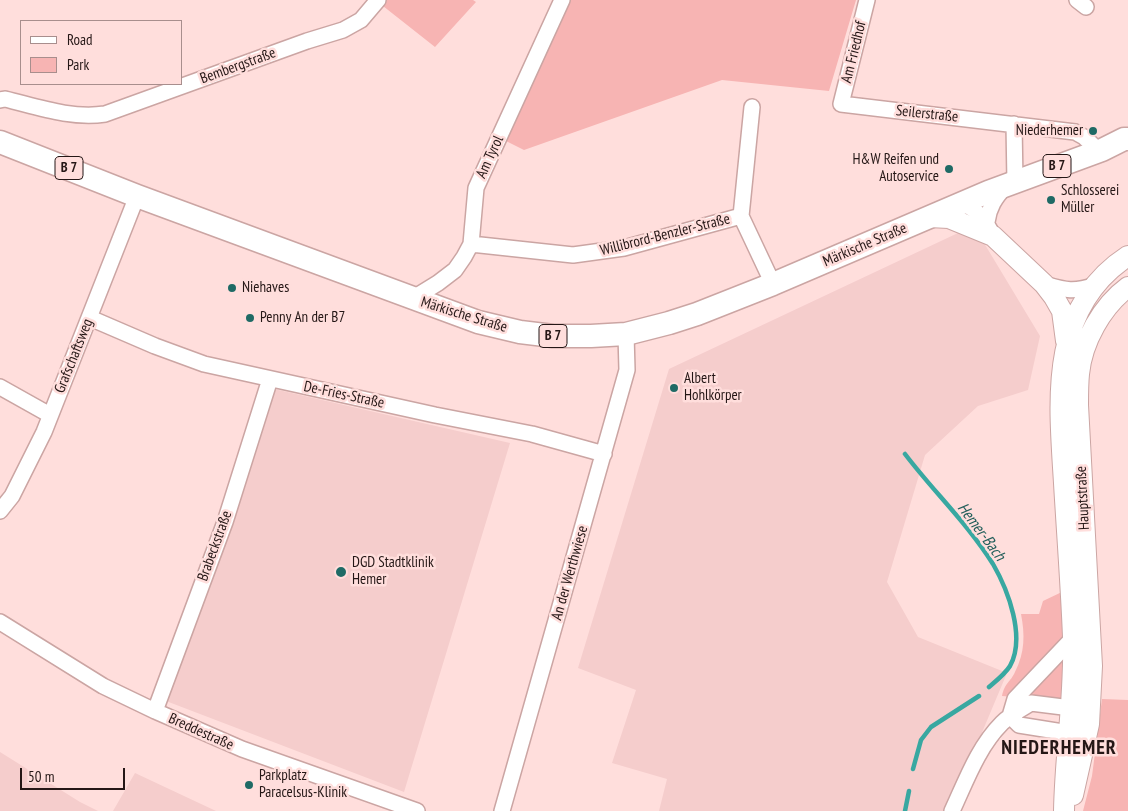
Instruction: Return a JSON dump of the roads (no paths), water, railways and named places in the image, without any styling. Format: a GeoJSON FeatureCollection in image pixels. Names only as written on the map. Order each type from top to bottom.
{"type":"FeatureCollection","features":[{"type":"Feature","properties":{"kind":"main road","name":"Märkische Straße"},"geometry":{"type":"LineString","coordinates":[[0,142],[137,196],[478,322],[520,332],[553,336],[591,336],[626,334],[697,314],[773,284],[963,203],[1128,139]]}},
{"type":"Feature","properties":{"kind":"main road"},"geometry":{"type":"LineString","coordinates":[[1101,151],[1128,156]]}},
{"type":"Feature","properties":{"kind":"main road","name":"Hauptstraße"},"geometry":{"type":"LineString","coordinates":[[929,217],[949,218],[990,229],[1044,284],[1062,311],[1066,345]]}},
{"type":"Feature","properties":{"kind":"main road","name":"Hauptstraße"},"geometry":{"type":"LineString","coordinates":[[1069,811],[1089,724],[1092,666],[1071,448],[1059,420],[1060,382],[1066,345],[1076,317],[1095,285],[1114,265],[1128,256]]}},
{"type":"Feature","properties":{"kind":"main road","name":"Hauptstraße"},"geometry":{"type":"LineString","coordinates":[[1064,811],[1064,781],[1071,708],[1073,638],[1071,448],[1078,405],[1079,373],[1085,347],[1098,320],[1128,287]]}},
{"type":"Feature","properties":{"kind":"street","name":"Bembergstraße"},"geometry":{"type":"LineString","coordinates":[[0,100],[5,99],[75,116],[105,114],[298,44],[342,30],[361,20],[378,0]]}},
{"type":"Feature","properties":{"kind":"street","name":"Am Tyrol"},"geometry":{"type":"LineString","coordinates":[[412,299],[455,270],[464,257],[470,244],[476,188],[562,0]]}},
{"type":"Feature","properties":{"kind":"street","name":"Am Friedhof"},"geometry":{"type":"LineString","coordinates":[[841,104],[867,0]]}},
{"type":"Feature","properties":{"kind":"street","name":"Seilerstraße"},"geometry":{"type":"LineString","coordinates":[[841,104],[1075,132],[1101,151]]}},
{"type":"Feature","properties":{"kind":"street"},"geometry":{"type":"LineString","coordinates":[[752,106],[741,216],[773,284]]}},
{"type":"Feature","properties":{"kind":"street"},"geometry":{"type":"LineString","coordinates":[[990,229],[989,210],[994,199],[1011,184],[1014,124]]}},
{"type":"Feature","properties":{"kind":"street","name":"Grafschaftsweg"},"geometry":{"type":"LineString","coordinates":[[0,511],[12,496],[44,432],[137,196]]}},
{"type":"Feature","properties":{"kind":"street","name":"Hauptstraße"},"geometry":{"type":"LineString","coordinates":[[963,203],[978,211],[990,229]]}},
{"type":"Feature","properties":{"kind":"street","name":"Willibrord-Benzler-Straße"},"geometry":{"type":"LineString","coordinates":[[470,244],[573,255],[624,248],[741,216]]}},
{"type":"Feature","properties":{"kind":"street","name":"Hauptstraße"},"geometry":{"type":"LineString","coordinates":[[1044,284],[1070,291],[1082,290],[1095,285]]}},
{"type":"Feature","properties":{"kind":"street","name":"De-Fries-Straße"},"geometry":{"type":"LineString","coordinates":[[90,318],[155,346],[204,364],[270,380],[532,434],[602,459]]}},
{"type":"Feature","properties":{"kind":"street","name":"An der Werthwiese"},"geometry":{"type":"LineString","coordinates":[[502,811],[627,370],[626,334]]}},
{"type":"Feature","properties":{"kind":"street","name":"Brabeckstraße"},"geometry":{"type":"LineString","coordinates":[[155,711],[225,522],[270,380]]}},
{"type":"Feature","properties":{"kind":"street"},"geometry":{"type":"LineString","coordinates":[[0,387],[50,415]]}},
{"type":"Feature","properties":{"kind":"street","name":"Breddestraße"},"geometry":{"type":"LineString","coordinates":[[0,622],[102,686],[155,711],[242,750],[412,810]]}},
{"type":"Feature","properties":{"kind":"street"},"geometry":{"type":"LineString","coordinates":[[1010,716],[1015,699],[1073,638]]}},
{"type":"Feature","properties":{"kind":"street"},"geometry":{"type":"LineString","coordinates":[[952,811],[973,763],[990,738],[1010,716],[1031,703],[1071,708],[1089,724],[1069,733],[1019,725],[1010,716]]}},
{"type":"Feature","properties":{"kind":"waterway","name":"Hemer-Bach"},"geometry":{"type":"LineString","coordinates":[[905,454],[962,521],[983,549],[999,575],[1009,600],[1016,628],[1014,654],[1008,669],[989,687]]}},
{"type":"Feature","properties":{"kind":"waterway","name":"Hemer-Bach"},"geometry":{"type":"LineString","coordinates":[[913,769],[921,740],[931,727],[979,696]]}},
{"type":"Feature","properties":{"kind":"waterway","name":"Hemer-Bach"},"geometry":{"type":"LineString","coordinates":[[905,811],[909,791]]}},
{"type":"Feature","properties":{"kind":"place","name":"Niederhemer"},"geometry":{"type":"Point","coordinates":[1093,131]}},
{"type":"Feature","properties":{"kind":"place","name":"H&W Reifen und Autoservice"},"geometry":{"type":"Point","coordinates":[949,169]}},
{"type":"Feature","properties":{"kind":"place","name":"Schlosserei Müller"},"geometry":{"type":"Point","coordinates":[1051,200]}},
{"type":"Feature","properties":{"kind":"place","name":"Niehaves"},"geometry":{"type":"Point","coordinates":[232,288]}},
{"type":"Feature","properties":{"kind":"place","name":"Penny An der B7"},"geometry":{"type":"Point","coordinates":[250,318]}},
{"type":"Feature","properties":{"kind":"place","name":"Albert Hohlkörper"},"geometry":{"type":"Point","coordinates":[674,388]}},
{"type":"Feature","properties":{"kind":"place","name":"DGD Stadtklinik Hemer"},"geometry":{"type":"Point","coordinates":[341,572]}},
{"type":"Feature","properties":{"kind":"place","name":"Parkplatz Paracelsus-Klinik"},"geometry":{"type":"Point","coordinates":[249,785]}},
{"type":"Feature","properties":{"kind":"district","name":"NIEDERHEMER"},"geometry":{"type":"Point","coordinates":[1059,748]}}]}
